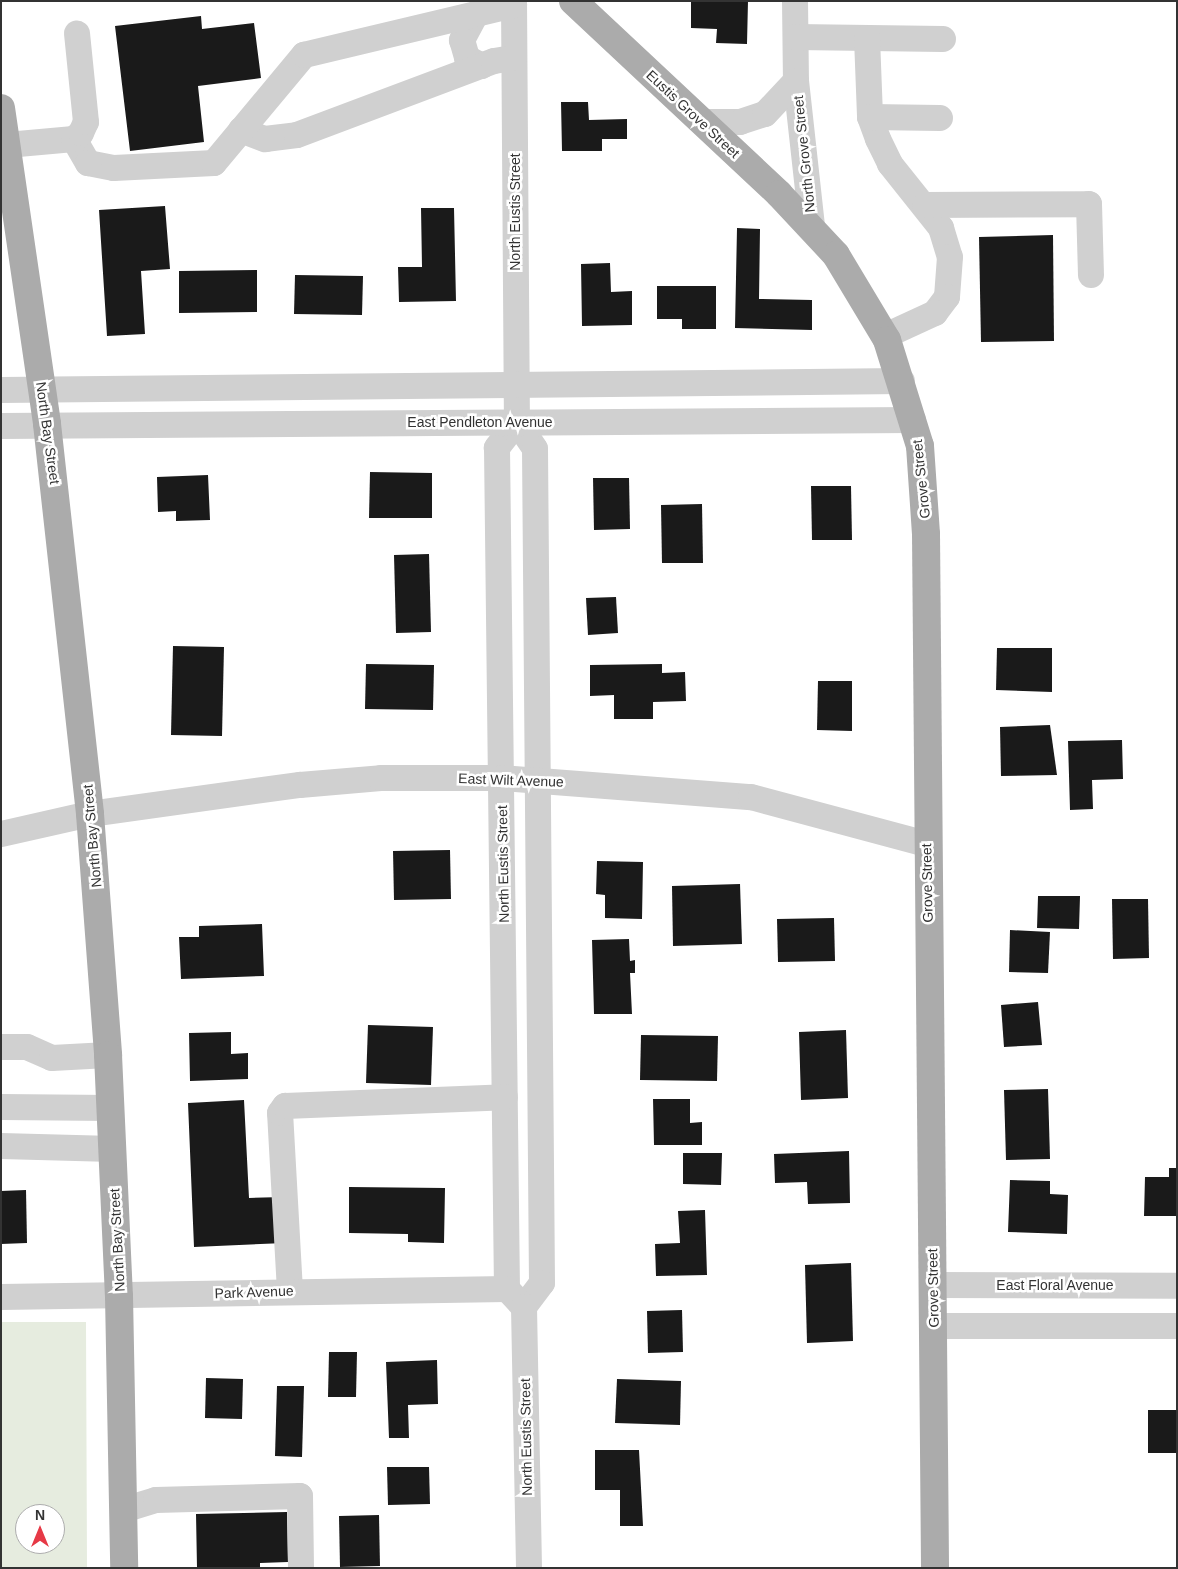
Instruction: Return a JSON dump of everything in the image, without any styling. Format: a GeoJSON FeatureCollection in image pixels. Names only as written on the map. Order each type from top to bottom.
{"type":"FeatureCollection","features":[{"type":"Feature","properties":{"kind":"main road","name":"Eustis Grove Street"},"geometry":{"type":"LineString","coordinates":[[574,1],[812,227]]}},
{"type":"Feature","properties":{"kind":"main road","name":"North Bay Street"},"geometry":{"type":"LineString","coordinates":[[1,108],[7,145],[10,224],[47,424],[90,814],[113,1148],[119,1296],[124,1568]]}},
{"type":"Feature","properties":{"kind":"main road","name":"Grove Street"},"geometry":{"type":"LineString","coordinates":[[812,227],[853,279],[885,336],[902,381],[920,446],[926,534],[927,844],[935,1568]]}},
{"type":"Feature","properties":{"kind":"street","name":"North Grove Street"},"geometry":{"type":"LineString","coordinates":[[796,1],[796,81],[812,227]]}},
{"type":"Feature","properties":{"kind":"street"},"geometry":{"type":"LineString","coordinates":[[74,140],[88,163],[114,168],[214,163],[304,55],[476,14],[514,3]]}},
{"type":"Feature","properties":{"kind":"street","name":"North Eustis Street"},"geometry":{"type":"LineString","coordinates":[[514,3],[517,422],[497,448],[505,1097],[529,1568]]}},
{"type":"Feature","properties":{"kind":"street"},"geometry":{"type":"LineString","coordinates":[[476,14],[462,40],[467,58],[482,66]]}},
{"type":"Feature","properties":{"kind":"street"},"geometry":{"type":"LineString","coordinates":[[74,140],[86,122],[77,33]]}},
{"type":"Feature","properties":{"kind":"street"},"geometry":{"type":"LineString","coordinates":[[796,37],[943,39]]}},
{"type":"Feature","properties":{"kind":"street"},"geometry":{"type":"LineString","coordinates":[[867,38],[870,117],[890,164],[925,205],[947,243],[946,297],[935,313],[885,336]]}},
{"type":"Feature","properties":{"kind":"street"},"geometry":{"type":"LineString","coordinates":[[241,130],[265,140],[297,136],[482,66],[514,58]]}},
{"type":"Feature","properties":{"kind":"street","name":"North Grove Street"},"geometry":{"type":"LineString","coordinates":[[702,122],[740,122],[765,114],[796,81]]}},
{"type":"Feature","properties":{"kind":"street"},"geometry":{"type":"LineString","coordinates":[[870,117],[940,118]]}},
{"type":"Feature","properties":{"kind":"street"},"geometry":{"type":"LineString","coordinates":[[7,145],[74,140]]}},
{"type":"Feature","properties":{"kind":"street"},"geometry":{"type":"LineString","coordinates":[[925,205],[1089,204],[1091,275]]}},
{"type":"Feature","properties":{"kind":"street"},"geometry":{"type":"LineString","coordinates":[[1,390],[517,387],[902,381]]}},
{"type":"Feature","properties":{"kind":"street","name":"East Pendleton Avenue"},"geometry":{"type":"LineString","coordinates":[[1,426],[47,424],[913,420]]}},
{"type":"Feature","properties":{"kind":"street"},"geometry":{"type":"LineString","coordinates":[[515,1298],[542,1284],[535,449],[517,422]]}},
{"type":"Feature","properties":{"kind":"street","name":"East Wilt Avenue"},"geometry":{"type":"LineString","coordinates":[[1,834],[90,814],[363,779],[502,778],[751,797],[927,844]]}},
{"type":"Feature","properties":{"kind":"street"},"geometry":{"type":"LineString","coordinates":[[1,1047],[27,1047],[52,1058],[108,1054]]}},
{"type":"Feature","properties":{"kind":"street"},"geometry":{"type":"LineString","coordinates":[[290,1291],[280,1113],[285,1106],[505,1097]]}},
{"type":"Feature","properties":{"kind":"street"},"geometry":{"type":"LineString","coordinates":[[1,1107],[111,1108]]}},
{"type":"Feature","properties":{"kind":"street"},"geometry":{"type":"LineString","coordinates":[[1,1146],[113,1148]]}},
{"type":"Feature","properties":{"kind":"street","name":"East Floral Avenue"},"geometry":{"type":"LineString","coordinates":[[933,1285],[1177,1286]]}},
{"type":"Feature","properties":{"kind":"street","name":"Park Avenue"},"geometry":{"type":"LineString","coordinates":[[1,1298],[290,1291],[515,1298]]}},
{"type":"Feature","properties":{"kind":"street"},"geometry":{"type":"LineString","coordinates":[[933,1326],[1177,1326]]}},
{"type":"Feature","properties":{"kind":"street"},"geometry":{"type":"LineString","coordinates":[[123,1510],[156,1500],[300,1496],[301,1568]]}},
{"type":"Feature","properties":{"kind":"shaded area"},"geometry":{"type":"Polygon","coordinates":[[[1,1322],[86,1322],[87,1568],[1,1568],[1,1322]]]}},
{"type":"Feature","properties":{"kind":"building"},"geometry":{"type":"Polygon","coordinates":[[[691,1],[748,1],[747,44],[716,43],[717,29],[691,28],[691,1]]]}},
{"type":"Feature","properties":{"kind":"building"},"geometry":{"type":"Polygon","coordinates":[[[201,16],[202,29],[254,23],[261,78],[198,86],[204,142],[130,151],[115,26],[201,16]]]}},
{"type":"Feature","properties":{"kind":"building"},"geometry":{"type":"Polygon","coordinates":[[[561,102],[588,102],[589,120],[627,119],[627,139],[602,139],[602,151],[562,151],[561,102]]]}},
{"type":"Feature","properties":{"kind":"building"},"geometry":{"type":"Polygon","coordinates":[[[165,206],[170,269],[141,271],[145,334],[107,336],[99,210],[165,206]]]}},
{"type":"Feature","properties":{"kind":"building"},"geometry":{"type":"Polygon","coordinates":[[[421,208],[454,208],[456,301],[399,302],[398,267],[422,267],[421,208]]]}},
{"type":"Feature","properties":{"kind":"building"},"geometry":{"type":"Polygon","coordinates":[[[737,228],[760,229],[759,299],[812,300],[812,330],[735,328],[737,228]]]}},
{"type":"Feature","properties":{"kind":"building"},"geometry":{"type":"Polygon","coordinates":[[[1053,235],[1054,341],[981,342],[979,237],[1053,235]]]}},
{"type":"Feature","properties":{"kind":"building"},"geometry":{"type":"Polygon","coordinates":[[[610,263],[611,292],[632,291],[632,325],[582,326],[581,264],[610,263]]]}},
{"type":"Feature","properties":{"kind":"building"},"geometry":{"type":"Polygon","coordinates":[[[257,270],[257,312],[179,313],[179,271],[257,270]]]}},
{"type":"Feature","properties":{"kind":"building"},"geometry":{"type":"Polygon","coordinates":[[[295,275],[363,276],[362,315],[294,314],[295,275]]]}},
{"type":"Feature","properties":{"kind":"building"},"geometry":{"type":"Polygon","coordinates":[[[657,286],[716,286],[716,329],[682,329],[682,319],[657,319],[657,286]]]}},
{"type":"Feature","properties":{"kind":"building"},"geometry":{"type":"Polygon","coordinates":[[[370,472],[432,473],[432,518],[369,518],[370,472]]]}},
{"type":"Feature","properties":{"kind":"building"},"geometry":{"type":"Polygon","coordinates":[[[208,475],[210,520],[176,521],[176,511],[158,512],[157,477],[208,475]]]}},
{"type":"Feature","properties":{"kind":"building"},"geometry":{"type":"Polygon","coordinates":[[[593,478],[629,478],[630,529],[594,530],[593,478]]]}},
{"type":"Feature","properties":{"kind":"building"},"geometry":{"type":"Polygon","coordinates":[[[811,486],[851,486],[852,540],[812,540],[811,486]]]}},
{"type":"Feature","properties":{"kind":"building"},"geometry":{"type":"Polygon","coordinates":[[[702,504],[703,563],[662,563],[661,505],[702,504]]]}},
{"type":"Feature","properties":{"kind":"building"},"geometry":{"type":"Polygon","coordinates":[[[429,554],[431,632],[396,633],[394,555],[429,554]]]}},
{"type":"Feature","properties":{"kind":"building"},"geometry":{"type":"Polygon","coordinates":[[[616,597],[618,633],[588,635],[586,598],[616,597]]]}},
{"type":"Feature","properties":{"kind":"building"},"geometry":{"type":"Polygon","coordinates":[[[173,646],[224,647],[222,736],[171,735],[173,646]]]}},
{"type":"Feature","properties":{"kind":"building"},"geometry":{"type":"Polygon","coordinates":[[[997,648],[1052,648],[1052,692],[996,690],[997,648]]]}},
{"type":"Feature","properties":{"kind":"building"},"geometry":{"type":"Polygon","coordinates":[[[366,664],[434,665],[433,710],[365,709],[366,664]]]}},
{"type":"Feature","properties":{"kind":"building"},"geometry":{"type":"Polygon","coordinates":[[[662,664],[662,673],[685,672],[686,701],[653,702],[653,719],[614,719],[614,695],[590,696],[590,665],[662,664]]]}},
{"type":"Feature","properties":{"kind":"building"},"geometry":{"type":"Polygon","coordinates":[[[818,681],[852,681],[852,731],[817,730],[818,681]]]}},
{"type":"Feature","properties":{"kind":"building"},"geometry":{"type":"Polygon","coordinates":[[[1050,725],[1057,775],[1001,776],[1000,727],[1050,725]]]}},
{"type":"Feature","properties":{"kind":"building"},"geometry":{"type":"Polygon","coordinates":[[[1122,740],[1123,779],[1092,780],[1093,809],[1070,810],[1068,741],[1122,740]]]}},
{"type":"Feature","properties":{"kind":"building"},"geometry":{"type":"Polygon","coordinates":[[[450,850],[451,899],[394,900],[393,851],[450,850]]]}},
{"type":"Feature","properties":{"kind":"building"},"geometry":{"type":"Polygon","coordinates":[[[597,861],[643,862],[642,919],[605,918],[605,895],[596,894],[597,861]]]}},
{"type":"Feature","properties":{"kind":"building"},"geometry":{"type":"Polygon","coordinates":[[[740,884],[742,944],[673,946],[672,886],[740,884]]]}},
{"type":"Feature","properties":{"kind":"building"},"geometry":{"type":"Polygon","coordinates":[[[1038,896],[1080,896],[1079,929],[1037,928],[1038,896]]]}},
{"type":"Feature","properties":{"kind":"building"},"geometry":{"type":"Polygon","coordinates":[[[1112,899],[1148,899],[1149,958],[1113,959],[1112,899]]]}},
{"type":"Feature","properties":{"kind":"building"},"geometry":{"type":"Polygon","coordinates":[[[834,918],[835,961],[778,962],[777,919],[834,918]]]}},
{"type":"Feature","properties":{"kind":"building"},"geometry":{"type":"Polygon","coordinates":[[[262,924],[264,976],[181,979],[179,937],[199,937],[199,926],[262,924]]]}},
{"type":"Feature","properties":{"kind":"building"},"geometry":{"type":"Polygon","coordinates":[[[1010,930],[1050,932],[1048,973],[1009,972],[1010,930]]]}},
{"type":"Feature","properties":{"kind":"building"},"geometry":{"type":"Polygon","coordinates":[[[629,939],[630,961],[635,960],[635,973],[630,973],[632,1014],[594,1014],[592,940],[629,939]]]}},
{"type":"Feature","properties":{"kind":"building"},"geometry":{"type":"Polygon","coordinates":[[[1038,1002],[1042,1045],[1004,1047],[1001,1005],[1038,1002]]]}},
{"type":"Feature","properties":{"kind":"building"},"geometry":{"type":"Polygon","coordinates":[[[368,1025],[433,1027],[431,1085],[366,1083],[368,1025]]]}},
{"type":"Feature","properties":{"kind":"building"},"geometry":{"type":"Polygon","coordinates":[[[846,1030],[848,1098],[801,1100],[799,1032],[846,1030]]]}},
{"type":"Feature","properties":{"kind":"building"},"geometry":{"type":"Polygon","coordinates":[[[231,1032],[231,1054],[248,1053],[248,1079],[190,1081],[189,1033],[231,1032]]]}},
{"type":"Feature","properties":{"kind":"building"},"geometry":{"type":"Polygon","coordinates":[[[641,1035],[718,1036],[717,1081],[640,1080],[641,1035]]]}},
{"type":"Feature","properties":{"kind":"building"},"geometry":{"type":"Polygon","coordinates":[[[1048,1089],[1050,1159],[1006,1160],[1004,1090],[1048,1089]]]}},
{"type":"Feature","properties":{"kind":"building"},"geometry":{"type":"Polygon","coordinates":[[[653,1099],[690,1099],[690,1123],[702,1122],[702,1145],[654,1145],[653,1099]]]}},
{"type":"Feature","properties":{"kind":"building"},"geometry":{"type":"Polygon","coordinates":[[[244,1100],[249,1198],[283,1197],[285,1243],[194,1247],[188,1103],[244,1100]]]}},
{"type":"Feature","properties":{"kind":"building"},"geometry":{"type":"Polygon","coordinates":[[[849,1151],[850,1203],[808,1204],[807,1182],[775,1183],[774,1154],[849,1151]]]}},
{"type":"Feature","properties":{"kind":"building"},"geometry":{"type":"Polygon","coordinates":[[[683,1153],[722,1153],[721,1185],[683,1184],[683,1153]]]}},
{"type":"Feature","properties":{"kind":"building"},"geometry":{"type":"Polygon","coordinates":[[[1169,1168],[1177,1168],[1177,1216],[1144,1216],[1145,1177],[1169,1177],[1169,1168]]]}},
{"type":"Feature","properties":{"kind":"building"},"geometry":{"type":"Polygon","coordinates":[[[1010,1180],[1050,1181],[1050,1194],[1068,1195],[1067,1234],[1008,1232],[1010,1180]]]}},
{"type":"Feature","properties":{"kind":"building"},"geometry":{"type":"Polygon","coordinates":[[[349,1187],[445,1188],[444,1243],[408,1242],[408,1234],[349,1233],[349,1187]]]}},
{"type":"Feature","properties":{"kind":"building"},"geometry":{"type":"Polygon","coordinates":[[[26,1190],[27,1243],[1,1244],[1,1191],[26,1190]]]}},
{"type":"Feature","properties":{"kind":"building"},"geometry":{"type":"Polygon","coordinates":[[[705,1210],[707,1275],[656,1276],[655,1244],[680,1243],[678,1211],[705,1210]]]}},
{"type":"Feature","properties":{"kind":"building"},"geometry":{"type":"Polygon","coordinates":[[[851,1263],[853,1341],[807,1343],[805,1265],[851,1263]]]}},
{"type":"Feature","properties":{"kind":"building"},"geometry":{"type":"Polygon","coordinates":[[[682,1310],[683,1352],[648,1353],[647,1311],[682,1310]]]}},
{"type":"Feature","properties":{"kind":"building"},"geometry":{"type":"Polygon","coordinates":[[[329,1352],[357,1352],[356,1397],[328,1397],[329,1352]]]}},
{"type":"Feature","properties":{"kind":"building"},"geometry":{"type":"Polygon","coordinates":[[[437,1360],[438,1404],[408,1405],[409,1438],[389,1438],[386,1362],[437,1360]]]}},
{"type":"Feature","properties":{"kind":"building"},"geometry":{"type":"Polygon","coordinates":[[[206,1378],[243,1379],[242,1419],[205,1418],[206,1378]]]}},
{"type":"Feature","properties":{"kind":"building"},"geometry":{"type":"Polygon","coordinates":[[[617,1379],[681,1381],[680,1425],[615,1423],[617,1379]]]}},
{"type":"Feature","properties":{"kind":"building"},"geometry":{"type":"Polygon","coordinates":[[[277,1386],[304,1386],[302,1457],[275,1456],[277,1386]]]}},
{"type":"Feature","properties":{"kind":"building"},"geometry":{"type":"Polygon","coordinates":[[[1148,1410],[1177,1410],[1177,1453],[1148,1453],[1148,1410]]]}},
{"type":"Feature","properties":{"kind":"building"},"geometry":{"type":"Polygon","coordinates":[[[595,1450],[639,1450],[643,1526],[620,1526],[620,1490],[595,1490],[595,1450]]]}},
{"type":"Feature","properties":{"kind":"building"},"geometry":{"type":"Polygon","coordinates":[[[387,1467],[429,1467],[430,1504],[388,1505],[387,1467]]]}},
{"type":"Feature","properties":{"kind":"building"},"geometry":{"type":"Polygon","coordinates":[[[287,1512],[288,1562],[260,1563],[260,1568],[197,1568],[196,1514],[287,1512]]]}},
{"type":"Feature","properties":{"kind":"building"},"geometry":{"type":"Polygon","coordinates":[[[379,1515],[380,1566],[340,1567],[339,1516],[379,1515]]]}}]}
